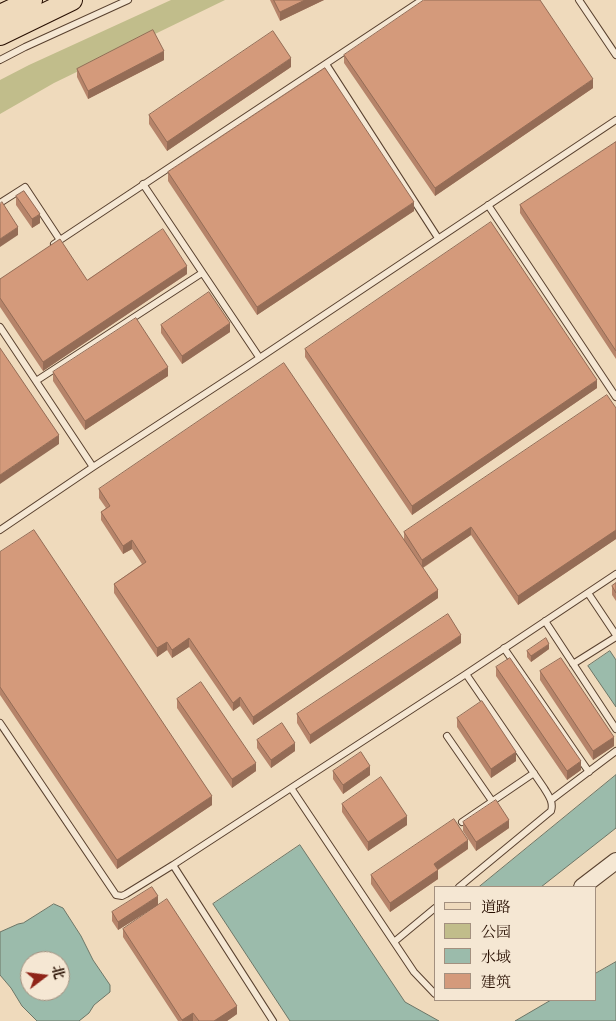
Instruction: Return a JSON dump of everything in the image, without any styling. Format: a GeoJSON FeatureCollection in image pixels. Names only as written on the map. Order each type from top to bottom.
{"type":"FeatureCollection","features":[{"type":"Feature","properties":{"kind":"main road"},"geometry":{"type":"LineString","coordinates":[[0,15],[32,0]]}},
{"type":"Feature","properties":{"kind":"main road"},"geometry":{"type":"LineString","coordinates":[[0,35],[72,0]]}},
{"type":"Feature","properties":{"kind":"street"},"geometry":{"type":"LineString","coordinates":[[583,886],[616,861]]}},
{"type":"Feature","properties":{"kind":"lane"},"geometry":{"type":"LineString","coordinates":[[0,60],[128,0]]}},
{"type":"Feature","properties":{"kind":"lane"},"geometry":{"type":"LineString","coordinates":[[45,250],[422,0]]}},
{"type":"Feature","properties":{"kind":"lane"},"geometry":{"type":"LineString","coordinates":[[579,0],[616,55]]}},
{"type":"Feature","properties":{"kind":"lane"},"geometry":{"type":"LineString","coordinates":[[326,64],[438,238]]}},
{"type":"Feature","properties":{"kind":"lane"},"geometry":{"type":"LineString","coordinates":[[0,530],[616,120]]}},
{"type":"Feature","properties":{"kind":"lane"},"geometry":{"type":"LineString","coordinates":[[143,184],[260,358]]}},
{"type":"Feature","properties":{"kind":"lane"},"geometry":{"type":"LineString","coordinates":[[0,203],[25,187],[60,240]]}},
{"type":"Feature","properties":{"kind":"lane"},"geometry":{"type":"LineString","coordinates":[[488,205],[616,397]]}},
{"type":"Feature","properties":{"kind":"lane"},"geometry":{"type":"LineString","coordinates":[[36,381],[202,273]]}},
{"type":"Feature","properties":{"kind":"lane"},"geometry":{"type":"LineString","coordinates":[[0,327],[93,467]]}},
{"type":"Feature","properties":{"kind":"lane"},"geometry":{"type":"LineString","coordinates":[[0,723],[116,895],[122,896],[466,674],[616,574]]}},
{"type":"Feature","properties":{"kind":"lane"},"geometry":{"type":"LineString","coordinates":[[573,664],[616,636],[588,593]]}},
{"type":"Feature","properties":{"kind":"lane"},"geometry":{"type":"LineString","coordinates":[[545,621],[616,729]]}},
{"type":"Feature","properties":{"kind":"lane"},"geometry":{"type":"LineString","coordinates":[[504,648],[589,772]]}},
{"type":"Feature","properties":{"kind":"lane"},"geometry":{"type":"LineString","coordinates":[[460,886],[551,811],[552,806],[551,800],[534,773],[466,674]]}},
{"type":"Feature","properties":{"kind":"lane"},"geometry":{"type":"LineString","coordinates":[[447,736],[492,801]]}},
{"type":"Feature","properties":{"kind":"lane"},"geometry":{"type":"LineString","coordinates":[[551,800],[616,750]]}},
{"type":"Feature","properties":{"kind":"lane"},"geometry":{"type":"LineString","coordinates":[[462,822],[534,773]]}},
{"type":"Feature","properties":{"kind":"lane"},"geometry":{"type":"LineString","coordinates":[[291,788],[414,972],[434,993]]}},
{"type":"Feature","properties":{"kind":"lane"},"geometry":{"type":"LineString","coordinates":[[172,865],[273,1021]]}},
{"type":"Feature","properties":{"kind":"lane"},"geometry":{"type":"LineString","coordinates":[[394,942],[434,909]]}},
{"type":"Feature","properties":{"kind":"green space"},"geometry":{"type":"Polygon","coordinates":[[[171,0],[225,0],[54,83],[0,114],[0,80],[171,0]]]}},
{"type":"Feature","properties":{"kind":"water"},"geometry":{"type":"Polygon","coordinates":[[[610,651],[616,660],[616,707],[588,666],[610,651]]]}},
{"type":"Feature","properties":{"kind":"water"},"geometry":{"type":"Polygon","coordinates":[[[616,775],[616,828],[542,886],[480,886],[616,775]]]}},
{"type":"Feature","properties":{"kind":"water"},"geometry":{"type":"Polygon","coordinates":[[[300,845],[405,1002],[439,1021],[290,1021],[213,904],[300,845]]]}},
{"type":"Feature","properties":{"kind":"water"},"geometry":{"type":"Polygon","coordinates":[[[54,904],[63,908],[81,936],[93,960],[110,985],[110,992],[79,1021],[37,1021],[22,1006],[0,975],[0,932],[23,923],[54,904]]]}},
{"type":"Feature","properties":{"kind":"water"},"geometry":{"type":"Polygon","coordinates":[[[616,962],[616,1021],[515,1021],[549,1001],[596,1001],[596,973],[616,962]]]}},
{"type":"Feature","properties":{"kind":"building"},"geometry":{"type":"Polygon","coordinates":[[[274,0],[305,0],[280,12],[274,0]]]}},
{"type":"Feature","properties":{"kind":"building"},"geometry":{"type":"Polygon","coordinates":[[[424,0],[540,0],[593,79],[435,188],[344,55],[424,0]]]}},
{"type":"Feature","properties":{"kind":"building"},"geometry":{"type":"Polygon","coordinates":[[[153,30],[164,51],[88,91],[77,69],[153,30]]]}},
{"type":"Feature","properties":{"kind":"building"},"geometry":{"type":"Polygon","coordinates":[[[273,31],[291,58],[167,142],[149,115],[273,31]]]}},
{"type":"Feature","properties":{"kind":"building"},"geometry":{"type":"Polygon","coordinates":[[[325,68],[414,202],[257,307],[168,172],[325,68]]]}},
{"type":"Feature","properties":{"kind":"building"},"geometry":{"type":"Polygon","coordinates":[[[616,142],[616,351],[520,205],[616,142]]]}},
{"type":"Feature","properties":{"kind":"building"},"geometry":{"type":"Polygon","coordinates":[[[24,191],[40,214],[32,219],[16,196],[24,191]]]}},
{"type":"Feature","properties":{"kind":"building"},"geometry":{"type":"Polygon","coordinates":[[[2,202],[18,227],[0,239],[0,204],[2,202]]]}},
{"type":"Feature","properties":{"kind":"building"},"geometry":{"type":"Polygon","coordinates":[[[491,222],[597,380],[412,506],[305,349],[491,222]]]}},
{"type":"Feature","properties":{"kind":"building"},"geometry":{"type":"Polygon","coordinates":[[[163,229],[187,266],[43,362],[0,298],[0,279],[60,239],[87,280],[163,229]]]}},
{"type":"Feature","properties":{"kind":"building"},"geometry":{"type":"Polygon","coordinates":[[[209,292],[230,323],[182,356],[161,325],[209,292]]]}},
{"type":"Feature","properties":{"kind":"building"},"geometry":{"type":"Polygon","coordinates":[[[136,318],[168,367],[85,421],[53,372],[136,318]]]}},
{"type":"Feature","properties":{"kind":"building"},"geometry":{"type":"Polygon","coordinates":[[[0,348],[59,435],[0,475],[0,348]]]}},
{"type":"Feature","properties":{"kind":"building"},"geometry":{"type":"Polygon","coordinates":[[[284,363],[438,590],[253,717],[240,697],[233,703],[189,638],[172,650],[167,642],[157,648],[114,584],[146,562],[132,540],[123,546],[101,512],[110,506],[99,489],[284,363]]]}},
{"type":"Feature","properties":{"kind":"building"},"geometry":{"type":"Polygon","coordinates":[[[607,395],[616,408],[616,530],[518,596],[471,527],[422,560],[404,532],[607,395]]]}},
{"type":"Feature","properties":{"kind":"building"},"geometry":{"type":"Polygon","coordinates":[[[34,530],[212,796],[117,860],[0,687],[0,552],[34,530]]]}},
{"type":"Feature","properties":{"kind":"building"},"geometry":{"type":"Polygon","coordinates":[[[616,583],[616,593],[612,586],[616,583]]]}},
{"type":"Feature","properties":{"kind":"building"},"geometry":{"type":"Polygon","coordinates":[[[448,614],[461,635],[310,735],[297,714],[448,614]]]}},
{"type":"Feature","properties":{"kind":"building"},"geometry":{"type":"Polygon","coordinates":[[[546,638],[549,644],[531,656],[527,651],[546,638]]]}},
{"type":"Feature","properties":{"kind":"building"},"geometry":{"type":"Polygon","coordinates":[[[510,658],[581,761],[567,771],[496,667],[510,658]]]}},
{"type":"Feature","properties":{"kind":"building"},"geometry":{"type":"Polygon","coordinates":[[[561,658],[614,737],[593,751],[540,671],[561,658]]]}},
{"type":"Feature","properties":{"kind":"building"},"geometry":{"type":"Polygon","coordinates":[[[201,682],[256,763],[232,779],[177,699],[201,682]]]}},
{"type":"Feature","properties":{"kind":"building"},"geometry":{"type":"Polygon","coordinates":[[[482,701],[516,752],[491,769],[457,718],[482,701]]]}},
{"type":"Feature","properties":{"kind":"building"},"geometry":{"type":"Polygon","coordinates":[[[282,723],[295,743],[271,760],[257,740],[282,723]]]}},
{"type":"Feature","properties":{"kind":"building"},"geometry":{"type":"Polygon","coordinates":[[[361,752],[370,766],[343,785],[333,771],[361,752]]]}},
{"type":"Feature","properties":{"kind":"building"},"geometry":{"type":"Polygon","coordinates":[[[381,777],[407,816],[368,842],[342,804],[381,777]]]}},
{"type":"Feature","properties":{"kind":"building"},"geometry":{"type":"Polygon","coordinates":[[[496,800],[509,820],[476,842],[463,822],[496,800]]]}},
{"type":"Feature","properties":{"kind":"building"},"geometry":{"type":"Polygon","coordinates":[[[454,819],[468,840],[434,864],[438,870],[390,903],[371,875],[454,819]]]}},
{"type":"Feature","properties":{"kind":"building"},"geometry":{"type":"Polygon","coordinates":[[[152,887],[158,896],[118,922],[112,912],[152,887]]]}},
{"type":"Feature","properties":{"kind":"building"},"geometry":{"type":"Polygon","coordinates":[[[167,899],[237,1006],[214,1021],[199,1021],[193,1013],[182,1020],[123,929],[167,899]]]}}]}
